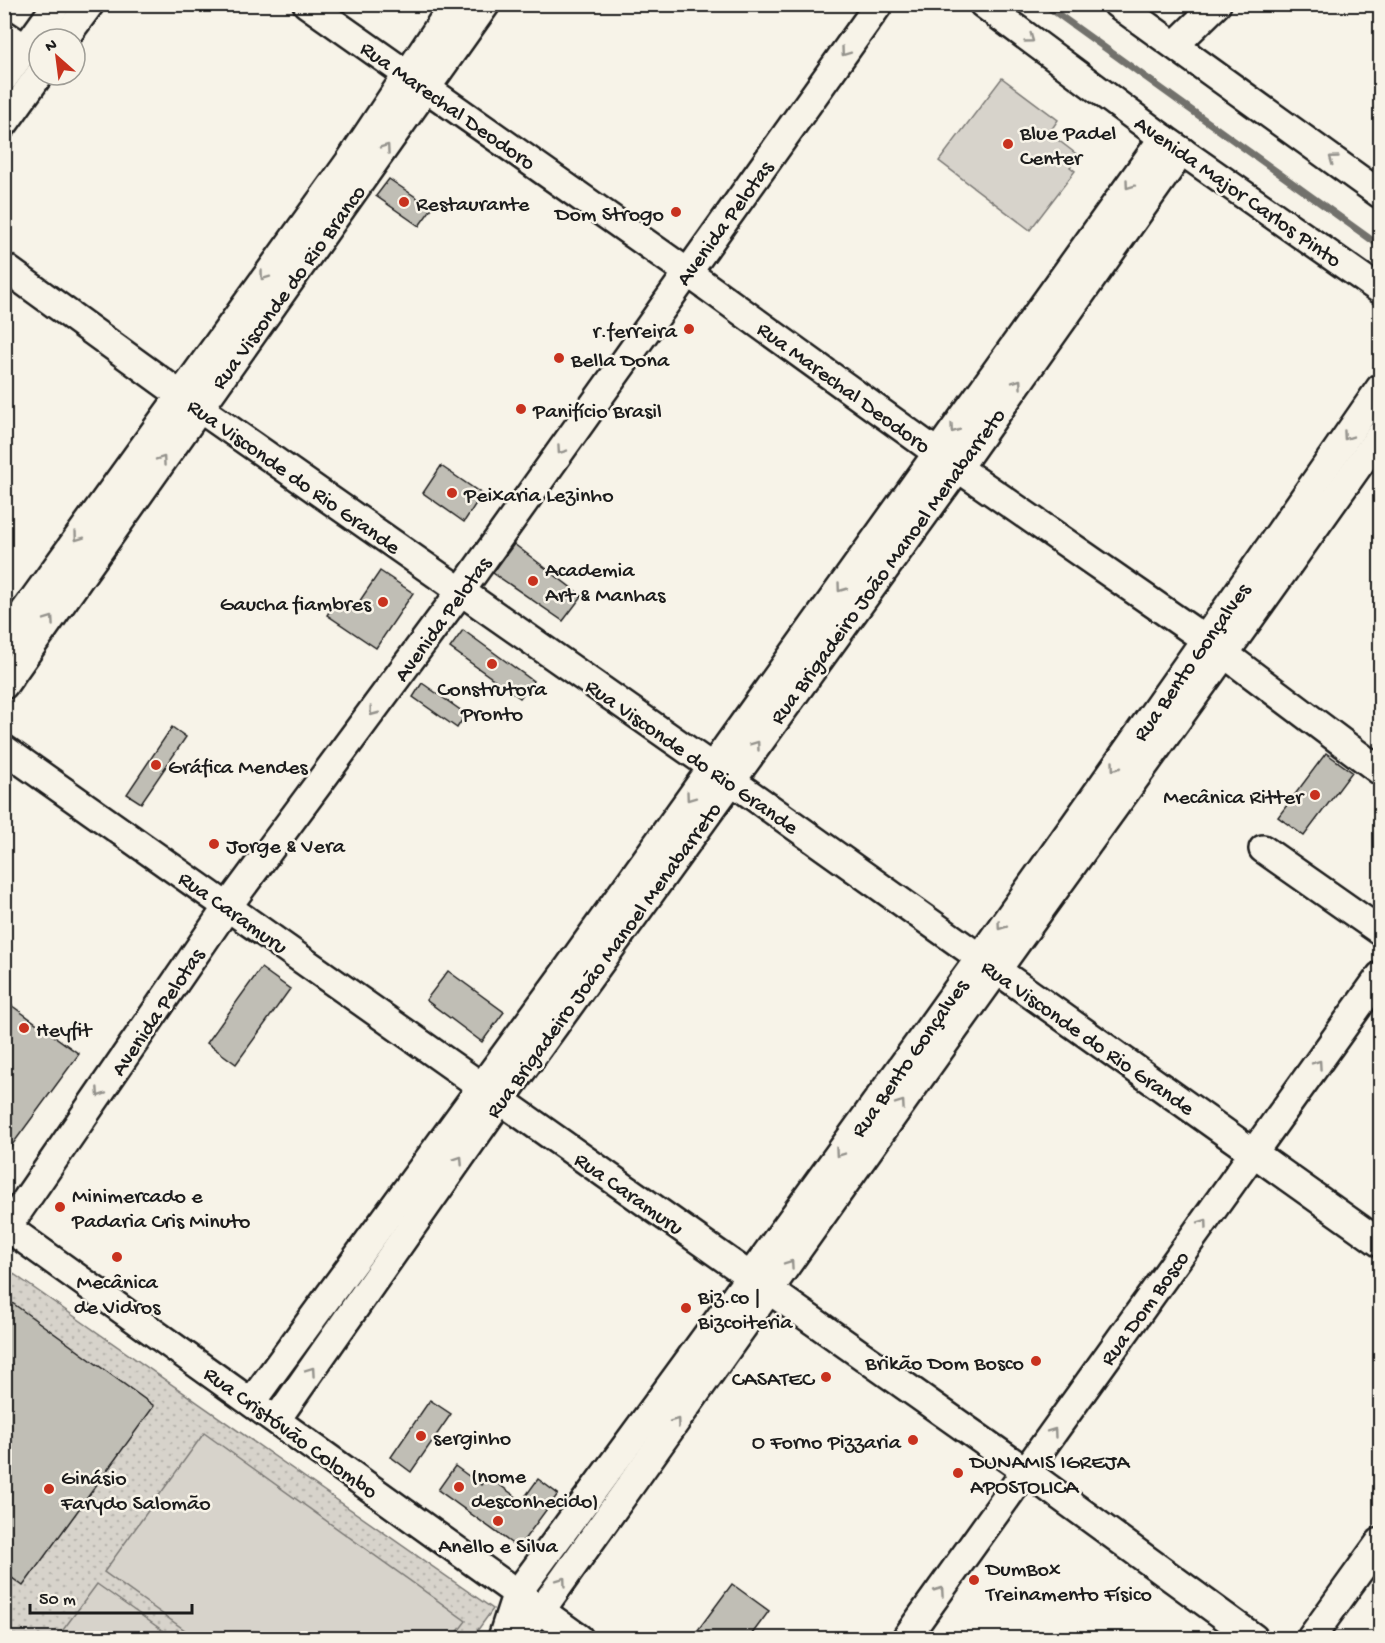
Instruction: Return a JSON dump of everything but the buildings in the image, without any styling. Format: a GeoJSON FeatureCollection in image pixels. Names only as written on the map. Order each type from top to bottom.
{"type":"FeatureCollection","features":[{"type":"Feature","properties":{"kind":"street"},"geometry":{"type":"LineString","coordinates":[[57,27],[90,4]]}},
{"type":"Feature","properties":{"kind":"street","name":"Rua Marechal Deodoro"},"geometry":{"type":"LineString","coordinates":[[307,4],[1216,648],[1380,771]]}},
{"type":"Feature","properties":{"kind":"street","name":"Rua Visconde do Rio Branco"},"geometry":{"type":"LineString","coordinates":[[358,168],[406,73],[454,4]]}},
{"type":"Feature","properties":{"kind":"street","name":"Rua Visconde do Rio Branco"},"geometry":{"type":"LineString","coordinates":[[4,685],[15,639],[117,504],[358,168],[428,89],[486,4]]}},
{"type":"Feature","properties":{"kind":"street","name":"Avenida Pelotas"},"geometry":{"type":"LineString","coordinates":[[6,1228],[228,906],[461,591],[879,4]]}},
{"type":"Feature","properties":{"kind":"street","name":"Avenida Major Carlos Pinto"},"geometry":{"type":"LineString","coordinates":[[983,4],[1173,145],[1380,290]]}},
{"type":"Feature","properties":{"kind":"street"},"geometry":{"type":"LineString","coordinates":[[1117,4],[1176,44],[1380,194]]}},
{"type":"Feature","properties":{"kind":"street"},"geometry":{"type":"LineString","coordinates":[[1176,44],[1217,4]]}},
{"type":"Feature","properties":{"kind":"street"},"geometry":{"type":"LineString","coordinates":[[4,78],[15,41]]}},
{"type":"Feature","properties":{"kind":"street"},"geometry":{"type":"LineString","coordinates":[[4,124],[30,87]]}},
{"type":"Feature","properties":{"kind":"street","name":"Rua Brigadeiro João Manoel Menabarreto"},"geometry":{"type":"LineString","coordinates":[[252,1401],[412,1179],[490,1094],[579,973],[1173,145]]}},
{"type":"Feature","properties":{"kind":"street","name":"Rua Visconde do Rio Grande"},"geometry":{"type":"LineString","coordinates":[[4,267],[189,401],[721,774],[1380,1243]]}},
{"type":"Feature","properties":{"kind":"street","name":"Rua Bento Gonçalves"},"geometry":{"type":"LineString","coordinates":[[1216,648],[1380,388]]}},
{"type":"Feature","properties":{"kind":"street","name":"Rua Bento Gonçalves"},"geometry":{"type":"LineString","coordinates":[[509,1638],[540,1612],[761,1284],[911,1072],[1216,648],[1380,435]]}},
{"type":"Feature","properties":{"kind":"street","name":"Rua Caramuru"},"geometry":{"type":"LineString","coordinates":[[4,749],[1024,1470],[1254,1638]]}},
{"type":"Feature","properties":{"kind":"street"},"geometry":{"type":"LineString","coordinates":[[1263,849],[1380,931]]}},
{"type":"Feature","properties":{"kind":"street","name":"Rua Dom Bosco"},"geometry":{"type":"LineString","coordinates":[[906,1638],[1024,1470],[1255,1153],[1380,976]]}},
{"type":"Feature","properties":{"kind":"street","name":"Rua Brigadeiro João Manoel Menabarreto"},"geometry":{"type":"LineString","coordinates":[[277,1419],[435,1196],[490,1094]]}},
{"type":"Feature","properties":{"kind":"street"},"geometry":{"type":"LineString","coordinates":[[412,1179],[435,1196]]}},
{"type":"Feature","properties":{"kind":"street","name":"Rua Cristóvão Colombo"},"geometry":{"type":"LineString","coordinates":[[6,1228],[252,1401],[516,1595],[579,1638]]}},
{"type":"Feature","properties":{"kind":"street","name":"Rua Bento Gonçalves"},"geometry":{"type":"LineString","coordinates":[[502,1638],[516,1595],[761,1284]]}},
{"type":"Feature","properties":{"kind":"street"},"geometry":{"type":"LineString","coordinates":[[1311,1638],[1380,1542]]}},
{"type":"Feature","properties":{"kind":"shaded area","name":"Blue Padel Center"},"geometry":{"type":"Polygon","coordinates":[[[1002,78],[1058,120],[1049,133],[1079,156],[1070,167],[1075,171],[1030,230],[939,161],[1002,78]]]}},
{"type":"Feature","properties":{"kind":"shaded area"},"geometry":{"type":"Polygon","coordinates":[[[8,1270],[493,1609],[472,1638],[5,1638],[4,1275],[8,1270]]]}},
{"type":"Feature","properties":{"kind":"shaded area"},"geometry":{"type":"Polygon","coordinates":[[[204,1433],[466,1621],[453,1638],[196,1638],[104,1572],[204,1433]]]}},
{"type":"Feature","properties":{"kind":"shaded area"},"geometry":{"type":"Polygon","coordinates":[[[97,1584],[173,1638],[57,1638],[97,1584]]]}},
{"type":"Feature","properties":{"kind":"waterway"},"geometry":{"type":"LineString","coordinates":[[1044,4],[1380,246]]}},
{"type":"Feature","properties":{"kind":"place","name":"Blue Padel Center"},"geometry":{"type":"Point","coordinates":[1008,144]}},
{"type":"Feature","properties":{"kind":"place","name":"Restaurante"},"geometry":{"type":"Point","coordinates":[404,202]}},
{"type":"Feature","properties":{"kind":"place","name":"Dom Strogo"},"geometry":{"type":"Point","coordinates":[676,212]}},
{"type":"Feature","properties":{"kind":"place","name":"r.ferreira"},"geometry":{"type":"Point","coordinates":[689,329]}},
{"type":"Feature","properties":{"kind":"place","name":"Bella Dona"},"geometry":{"type":"Point","coordinates":[559,358]}},
{"type":"Feature","properties":{"kind":"place","name":"Panifício Brasil"},"geometry":{"type":"Point","coordinates":[521,409]}},
{"type":"Feature","properties":{"kind":"place","name":"Peixaria Lezinho"},"geometry":{"type":"Point","coordinates":[452,493]}},
{"type":"Feature","properties":{"kind":"place","name":"Academia Art & Manhas"},"geometry":{"type":"Point","coordinates":[533,581]}},
{"type":"Feature","properties":{"kind":"place","name":"Gaucha fiambres"},"geometry":{"type":"Point","coordinates":[383,602]}},
{"type":"Feature","properties":{"kind":"place","name":"Construtora Pronto"},"geometry":{"type":"Point","coordinates":[492,664]}},
{"type":"Feature","properties":{"kind":"place","name":"Gráfica Mendes"},"geometry":{"type":"Point","coordinates":[156,765]}},
{"type":"Feature","properties":{"kind":"place","name":"Mecânica Ritter"},"geometry":{"type":"Point","coordinates":[1315,795]}},
{"type":"Feature","properties":{"kind":"place","name":"Jorge & Vera"},"geometry":{"type":"Point","coordinates":[214,844]}},
{"type":"Feature","properties":{"kind":"place","name":"Heyfit"},"geometry":{"type":"Point","coordinates":[24,1028]}},
{"type":"Feature","properties":{"kind":"place","name":"Minimercado e Padaria Cris Minuto"},"geometry":{"type":"Point","coordinates":[60,1207]}},
{"type":"Feature","properties":{"kind":"place","name":"Mecânica de Vidros"},"geometry":{"type":"Point","coordinates":[117,1257]}},
{"type":"Feature","properties":{"kind":"place","name":"Biz.co | Bizcoiteria"},"geometry":{"type":"Point","coordinates":[686,1308]}},
{"type":"Feature","properties":{"kind":"place","name":"Brikão Dom Bosco"},"geometry":{"type":"Point","coordinates":[1036,1361]}},
{"type":"Feature","properties":{"kind":"place","name":"CASATEC"},"geometry":{"type":"Point","coordinates":[826,1377]}},
{"type":"Feature","properties":{"kind":"place","name":"serginho"},"geometry":{"type":"Point","coordinates":[421,1436]}},
{"type":"Feature","properties":{"kind":"place","name":"O Forno Pizzaria"},"geometry":{"type":"Point","coordinates":[913,1440]}},
{"type":"Feature","properties":{"kind":"place","name":"DUNAMIS IGREJA APOSTOLICA"},"geometry":{"type":"Point","coordinates":[958,1473]}},
{"type":"Feature","properties":{"kind":"place","name":"(nome desconhecido)"},"geometry":{"type":"Point","coordinates":[459,1487]}},
{"type":"Feature","properties":{"kind":"place","name":"Ginásio Farydo Salomão"},"geometry":{"type":"Point","coordinates":[49,1489]}},
{"type":"Feature","properties":{"kind":"place","name":"Anello e Silva"},"geometry":{"type":"Point","coordinates":[498,1521]}},
{"type":"Feature","properties":{"kind":"place","name":"DumBox Treinamento Físico"},"geometry":{"type":"Point","coordinates":[974,1580]}}]}
